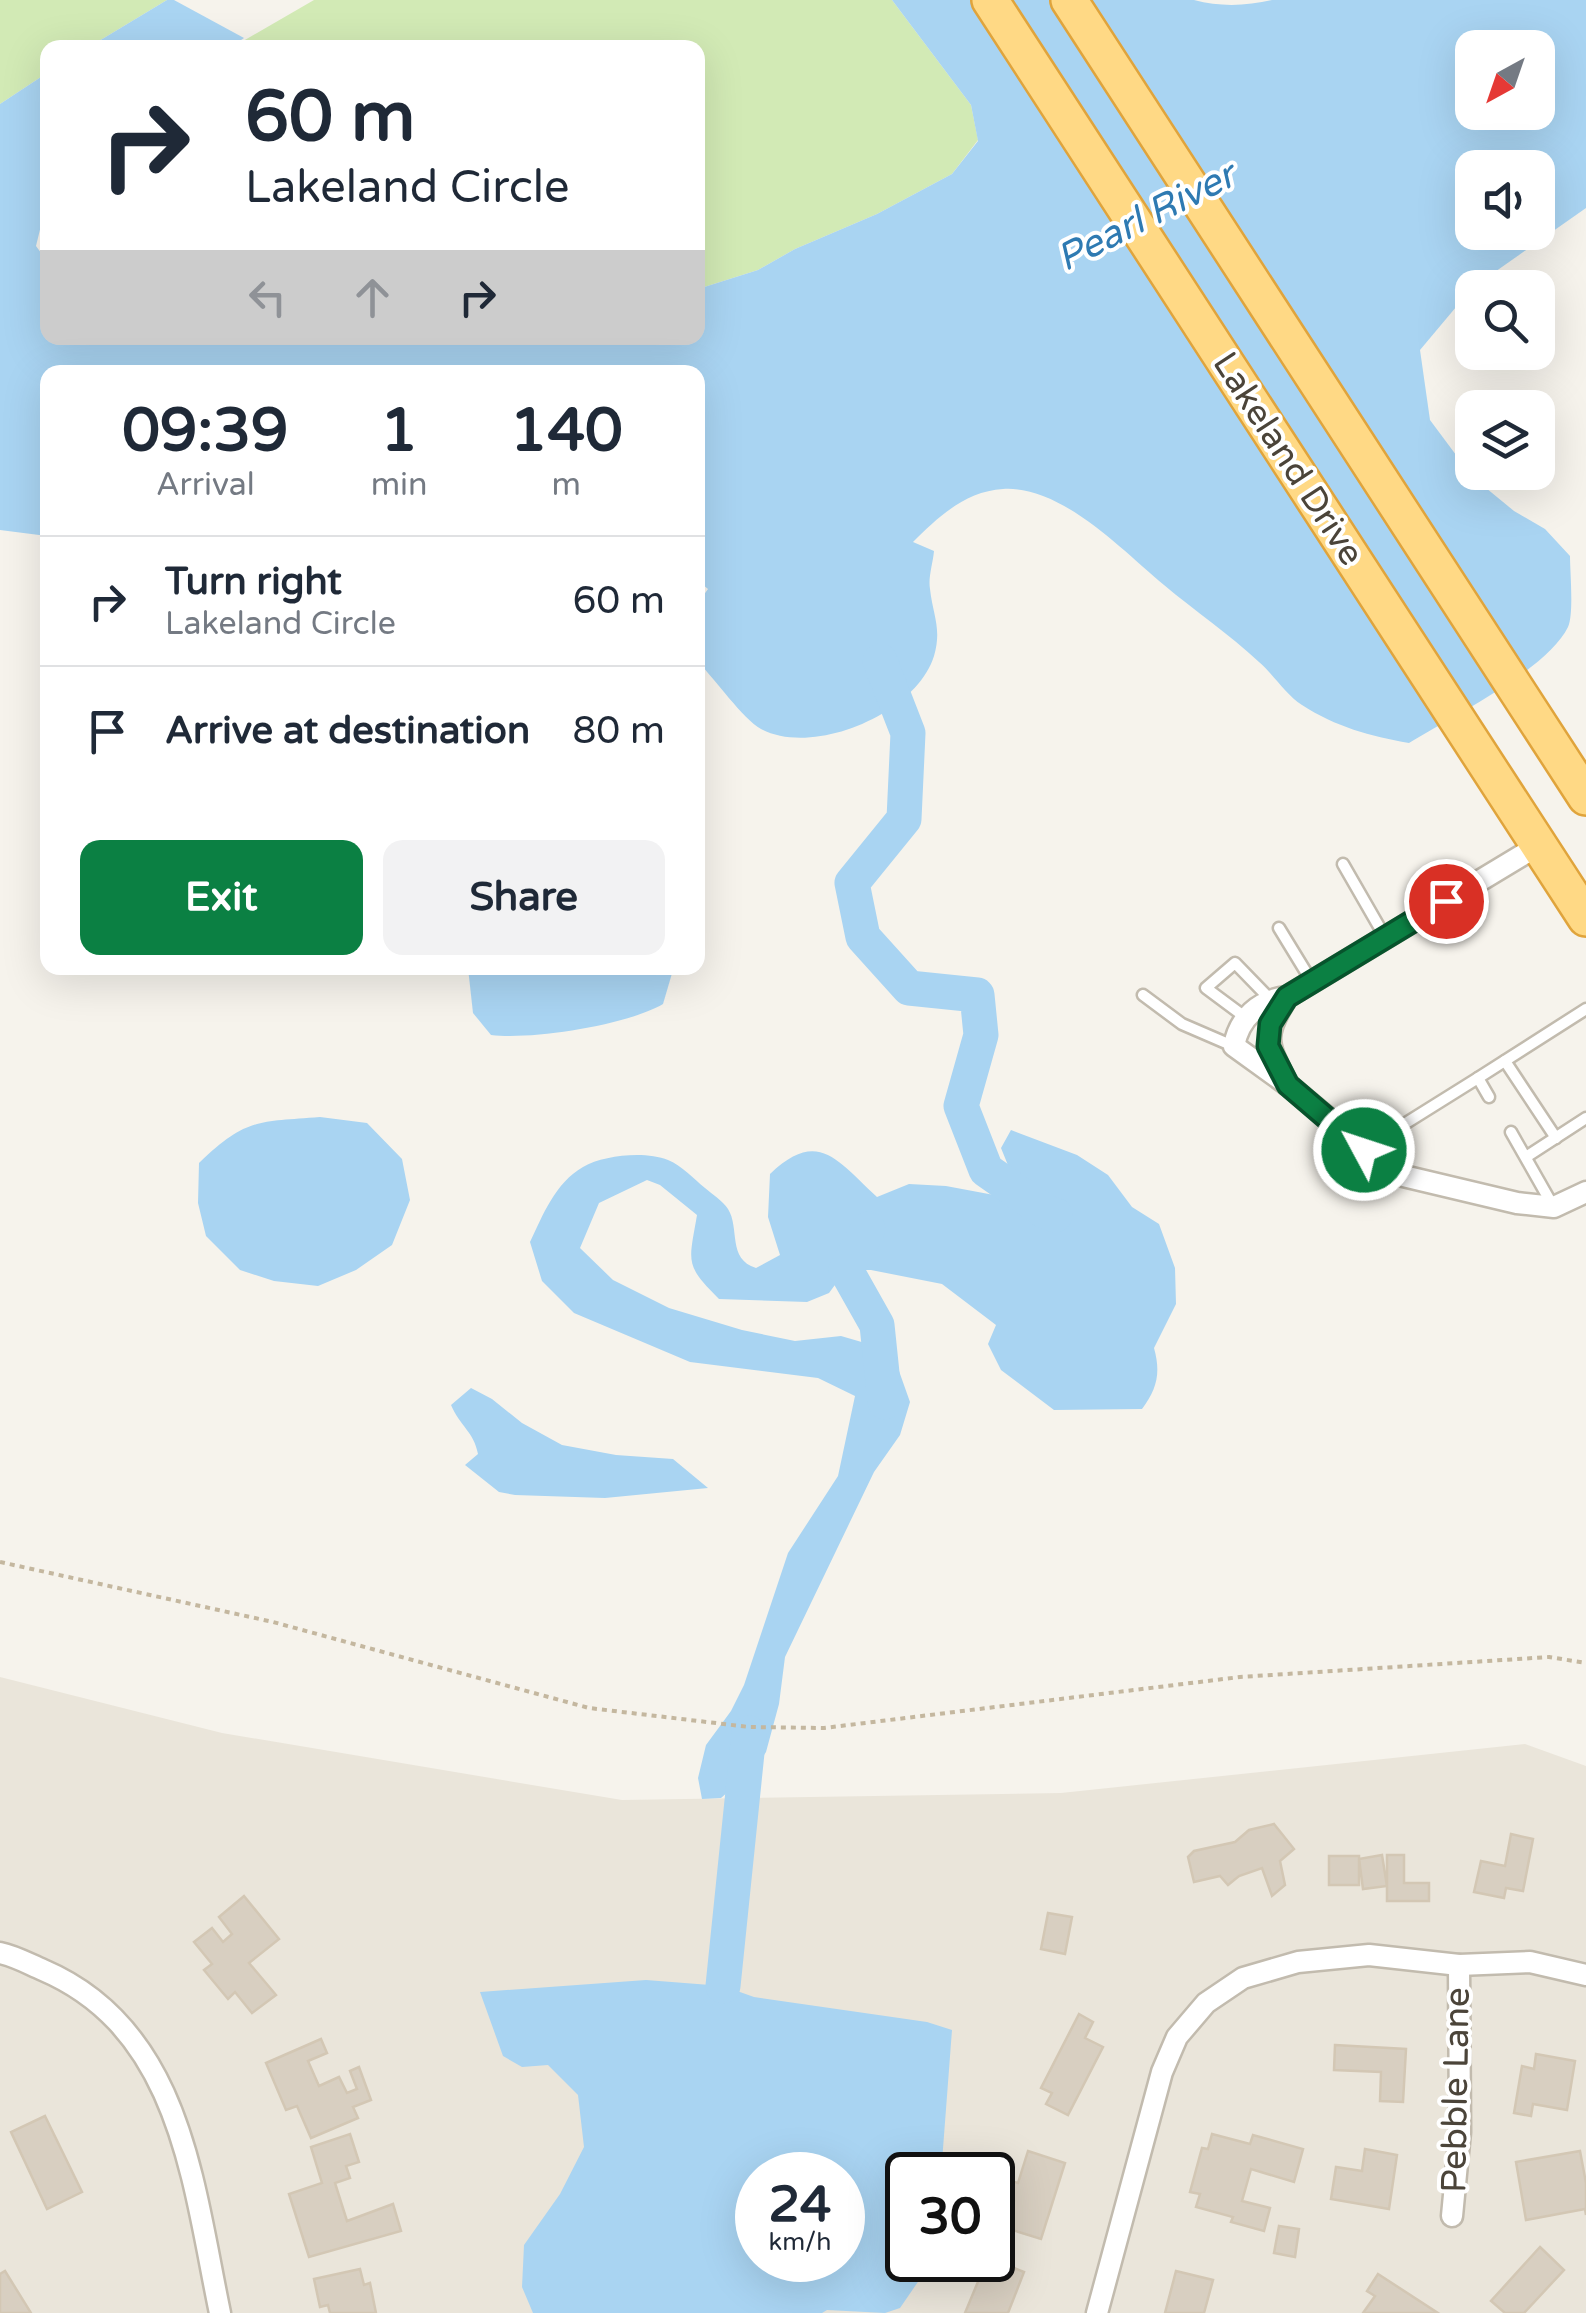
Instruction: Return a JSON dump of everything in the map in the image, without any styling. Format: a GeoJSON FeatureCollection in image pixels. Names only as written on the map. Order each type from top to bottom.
{"type":"FeatureCollection","features":[{"type":"Feature","properties":{"kind":"highway","name":"Lakeland Drive"},"geometry":{"type":"LineString","coordinates":[[990,0],[1586,918]]}},
{"type":"Feature","properties":{"kind":"highway","name":"Lakeland Drive"},"geometry":{"type":"LineString","coordinates":[[1069,0],[1582,791]]}},
{"type":"Feature","properties":{"kind":"street"},"geometry":{"type":"LineString","coordinates":[[1539,845],[1312,982],[1245,1017],[1236,1032],[1234,1046],[1288,1085],[1395,1174],[1517,1203],[1554,1207],[1586,1192]]}},
{"type":"Feature","properties":{"kind":"street"},"geometry":{"type":"LineString","coordinates":[[1279,998],[1268,1046],[1288,1085]]}},
{"type":"Feature","properties":{"kind":"street"},"geometry":{"type":"LineString","coordinates":[[0,1953],[64,1979],[98,2001],[140,2048],[166,2092],[184,2146],[220,2313]]}},
{"type":"Feature","properties":{"kind":"street"},"geometry":{"type":"LineString","coordinates":[[1097,2313],[1162,2072],[1178,2037],[1206,2003],[1243,1978],[1298,1962],[1369,1955],[1458,1964],[1530,1962],[1586,1975]]}},
{"type":"Feature","properties":{"kind":"street","name":"Pebble Lane"},"geometry":{"type":"LineString","coordinates":[[1452,2216],[1460,2132],[1458,1964]]}},
{"type":"Feature","properties":{"kind":"lane"},"geometry":{"type":"LineString","coordinates":[[1343,864],[1385,938]]}},
{"type":"Feature","properties":{"kind":"lane"},"geometry":{"type":"LineString","coordinates":[[1279,928],[1312,982]]}},
{"type":"Feature","properties":{"kind":"lane"},"geometry":{"type":"LineString","coordinates":[[1245,1017],[1206,988],[1235,963],[1279,998]]}},
{"type":"Feature","properties":{"kind":"lane"},"geometry":{"type":"LineString","coordinates":[[1143,995],[1182,1024],[1234,1046]]}},
{"type":"Feature","properties":{"kind":"lane"},"geometry":{"type":"LineString","coordinates":[[1364,1150],[1586,1009]]}},
{"type":"Feature","properties":{"kind":"lane"},"geometry":{"type":"LineString","coordinates":[[1505,1060],[1556,1138]]}},
{"type":"Feature","properties":{"kind":"lane"},"geometry":{"type":"LineString","coordinates":[[1478,1078],[1489,1096]]}},
{"type":"Feature","properties":{"kind":"lane"},"geometry":{"type":"LineString","coordinates":[[1526,1157],[1586,1118]]}},
{"type":"Feature","properties":{"kind":"lane"},"geometry":{"type":"LineString","coordinates":[[1511,1132],[1554,1207]]}},
{"type":"Feature","properties":{"kind":"path"},"geometry":{"type":"LineString","coordinates":[[0,1562],[273,1622],[589,1708],[750,1726],[824,1728],[1240,1677],[1549,1658],[1586,1663]]}},
{"type":"Feature","properties":{"kind":"shaded area"},"geometry":{"type":"Polygon","coordinates":[[[0,1677],[222,1733],[622,1800],[1061,1793],[1525,1744],[1586,1766],[1586,2313],[0,2313],[0,1677]]]}},
{"type":"Feature","properties":{"kind":"green space"},"geometry":{"type":"Polygon","coordinates":[[[0,0],[167,0],[101,40],[40,40],[40,78],[0,104],[0,0]]]}},
{"type":"Feature","properties":{"kind":"green space"},"geometry":{"type":"Polygon","coordinates":[[[314,0],[892,0],[971,105],[978,140],[952,174],[758,270],[705,287],[705,40],[245,40],[314,0]]]}},
{"type":"Feature","properties":{"kind":"water"},"geometry":{"type":"Polygon","coordinates":[[[167,0],[174,0],[244,38],[241,40],[101,40],[167,0]]]}},
{"type":"Feature","properties":{"kind":"water","name":"Pearl River"},"geometry":{"type":"Polygon","coordinates":[[[892,0],[1194,0],[1233,5],[1272,0],[1586,0],[1586,208],[1555,230],[1555,150],[1455,150],[1455,250],[1526,250],[1498,270],[1455,270],[1455,308],[1420,350],[1430,420],[1455,454],[1455,490],[1488,490],[1545,529],[1570,556],[1570,621],[1557,643],[1520,676],[1409,743],[1367,734],[1296,701],[1248,652],[1090,522],[1047,497],[1003,489],[965,500],[913,542],[934,551],[930,584],[937,638],[924,677],[907,696],[885,712],[834,734],[807,738],[761,729],[705,670],[708,589],[705,365],[40,365],[40,535],[0,530],[0,104],[40,78],[40,230],[36,246],[40,251],[40,345],[705,345],[705,287],[758,270],[952,174],[978,141],[971,105],[892,0]]]}},
{"type":"Feature","properties":{"kind":"water"},"geometry":{"type":"Polygon","coordinates":[[[469,975],[672,975],[663,1004],[627,1018],[579,1029],[491,1035],[473,1013],[469,975]]]}},
{"type":"Feature","properties":{"kind":"water"},"geometry":{"type":"Polygon","coordinates":[[[320,1117],[367,1123],[402,1159],[410,1200],[392,1245],[356,1270],[318,1286],[274,1281],[240,1270],[206,1236],[198,1203],[199,1163],[229,1138],[254,1125],[320,1117]]]}},
{"type":"Feature","properties":{"kind":"water"},"geometry":{"type":"Polygon","coordinates":[[[1011,1130],[1077,1155],[1108,1175],[1132,1207],[1159,1224],[1175,1268],[1176,1304],[1154,1348],[1156,1380],[1142,1409],[1054,1410],[1001,1370],[988,1344],[996,1325],[942,1284],[871,1270],[846,1270],[829,1293],[807,1302],[719,1299],[692,1262],[697,1215],[660,1185],[647,1180],[599,1203],[580,1248],[613,1280],[669,1308],[742,1330],[795,1341],[841,1336],[865,1343],[899,1371],[910,1402],[900,1435],[874,1472],[785,1657],[779,1704],[766,1752],[756,1767],[721,1798],[702,1799],[698,1778],[706,1745],[744,1685],[788,1553],[838,1476],[855,1396],[818,1378],[690,1362],[574,1313],[542,1281],[530,1242],[551,1200],[573,1174],[602,1160],[648,1156],[678,1165],[723,1203],[731,1217],[741,1258],[756,1268],[780,1255],[768,1217],[770,1174],[787,1160],[814,1151],[826,1154],[877,1197],[909,1184],[946,1186],[1010,1198],[1016,1185],[1001,1148],[1011,1130]]]}},
{"type":"Feature","properties":{"kind":"water"},"geometry":{"type":"Polygon","coordinates":[[[471,1388],[562,1445],[616,1455],[673,1459],[708,1488],[605,1498],[499,1492],[465,1465],[478,1454],[451,1405],[471,1388]]]}},
{"type":"Feature","properties":{"kind":"water"},"geometry":{"type":"Polygon","coordinates":[[[646,1980],[723,1986],[754,1997],[927,2022],[952,2030],[943,2152],[885,2152],[885,2282],[918,2282],[900,2308],[885,2313],[533,2313],[522,2287],[524,2245],[560,2194],[584,2147],[578,2095],[548,2065],[522,2067],[503,2056],[480,1992],[646,1980]]]}},
{"type":"Feature","properties":{"kind":"building"},"geometry":{"type":"Polygon","coordinates":[[[1274,1824],[1294,1849],[1280,1861],[1285,1885],[1272,1896],[1262,1868],[1239,1876],[1228,1885],[1220,1876],[1194,1882],[1188,1857],[1194,1851],[1235,1842],[1249,1830],[1274,1824]]]}},
{"type":"Feature","properties":{"kind":"building"},"geometry":{"type":"Polygon","coordinates":[[[1511,1834],[1533,1839],[1523,1891],[1506,1888],[1504,1898],[1474,1892],[1481,1861],[1505,1866],[1511,1834]]]}},
{"type":"Feature","properties":{"kind":"building"},"geometry":{"type":"Polygon","coordinates":[[[1382,1855],[1387,1886],[1363,1889],[1359,1859],[1382,1855]]]}},
{"type":"Feature","properties":{"kind":"building"},"geometry":{"type":"Polygon","coordinates":[[[1387,1855],[1404,1855],[1404,1883],[1429,1883],[1429,1901],[1387,1901],[1387,1855]]]}},
{"type":"Feature","properties":{"kind":"building"},"geometry":{"type":"Polygon","coordinates":[[[1329,1856],[1359,1856],[1359,1885],[1329,1885],[1329,1856]]]}},
{"type":"Feature","properties":{"kind":"building"},"geometry":{"type":"Polygon","coordinates":[[[244,1896],[279,1939],[249,1963],[276,1995],[252,2013],[235,1992],[228,1999],[204,1970],[212,1964],[194,1942],[212,1928],[223,1942],[232,1934],[219,1917],[244,1896]]]}},
{"type":"Feature","properties":{"kind":"building"},"geometry":{"type":"Polygon","coordinates":[[[1048,1913],[1072,1917],[1065,1954],[1041,1949],[1048,1913]]]}},
{"type":"Feature","properties":{"kind":"building"},"geometry":{"type":"Polygon","coordinates":[[[1079,2014],[1093,2022],[1085,2038],[1103,2047],[1068,2115],[1046,2104],[1052,2093],[1041,2088],[1079,2014]]]}},
{"type":"Feature","properties":{"kind":"building"},"geometry":{"type":"Polygon","coordinates":[[[321,2039],[327,2053],[308,2061],[319,2086],[339,2077],[347,2093],[357,2089],[350,2071],[359,2067],[371,2100],[353,2107],[358,2118],[311,2138],[297,2106],[286,2110],[266,2063],[321,2039]]]}},
{"type":"Feature","properties":{"kind":"building"},"geometry":{"type":"Polygon","coordinates":[[[1335,2045],[1406,2049],[1403,2102],[1380,2101],[1381,2072],[1334,2070],[1335,2045]]]}},
{"type":"Feature","properties":{"kind":"building"},"geometry":{"type":"Polygon","coordinates":[[[1536,2054],[1575,2061],[1567,2110],[1533,2104],[1531,2116],[1514,2113],[1522,2066],[1534,2069],[1536,2054]]]}},
{"type":"Feature","properties":{"kind":"building"},"geometry":{"type":"Polygon","coordinates":[[[45,2116],[82,2192],[47,2209],[11,2132],[45,2116]]]}},
{"type":"Feature","properties":{"kind":"building"},"geometry":{"type":"Polygon","coordinates":[[[350,2134],[359,2162],[346,2166],[350,2178],[335,2183],[347,2221],[393,2204],[401,2231],[309,2257],[289,2194],[322,2183],[311,2147],[350,2134]]]}},
{"type":"Feature","properties":{"kind":"building"},"geometry":{"type":"Polygon","coordinates":[[[1212,2134],[1250,2144],[1253,2135],[1303,2149],[1294,2182],[1251,2169],[1242,2201],[1270,2208],[1264,2231],[1196,2207],[1200,2194],[1190,2192],[1202,2148],[1208,2149],[1212,2134]]]}},
{"type":"Feature","properties":{"kind":"building"},"geometry":{"type":"Polygon","coordinates":[[[1365,2149],[1397,2155],[1389,2209],[1331,2199],[1336,2167],[1362,2171],[1365,2149]]]}},
{"type":"Feature","properties":{"kind":"building"},"geometry":{"type":"Polygon","coordinates":[[[1028,2151],[1065,2163],[1041,2239],[1015,2231],[1015,2182],[1018,2183],[1028,2151]]]}},
{"type":"Feature","properties":{"kind":"building"},"geometry":{"type":"Polygon","coordinates":[[[1580,2151],[1586,2215],[1585,2209],[1526,2220],[1516,2162],[1580,2151]]]}},
{"type":"Feature","properties":{"kind":"building"},"geometry":{"type":"Polygon","coordinates":[[[1279,2226],[1299,2229],[1295,2257],[1274,2253],[1279,2226]]]}},
{"type":"Feature","properties":{"kind":"building"},"geometry":{"type":"Polygon","coordinates":[[[1540,2247],[1564,2270],[1524,2313],[1505,2313],[1491,2301],[1540,2247]]]}},
{"type":"Feature","properties":{"kind":"building"},"geometry":{"type":"Polygon","coordinates":[[[1015,2268],[1024,2272],[1008,2313],[965,2313],[978,2282],[1015,2282],[1015,2268]]]}},
{"type":"Feature","properties":{"kind":"building"},"geometry":{"type":"Polygon","coordinates":[[[360,2269],[364,2285],[370,2283],[376,2313],[330,2313],[328,2305],[320,2307],[314,2279],[360,2269]]]}},
{"type":"Feature","properties":{"kind":"building"},"geometry":{"type":"Polygon","coordinates":[[[5,2271],[31,2313],[0,2313],[0,2274],[5,2271]]]}},
{"type":"Feature","properties":{"kind":"building"},"geometry":{"type":"Polygon","coordinates":[[[1176,2271],[1213,2280],[1204,2313],[1165,2313],[1176,2271]]]}},
{"type":"Feature","properties":{"kind":"building"},"geometry":{"type":"Polygon","coordinates":[[[1378,2274],[1438,2313],[1363,2313],[1375,2296],[1367,2291],[1378,2274]]]}},
{"type":"Feature","properties":{"kind":"waterway"},"geometry":{"type":"LineString","coordinates":[[880,661],[908,733],[904,819],[852,883],[863,937],[909,988],[977,995],[981,1035],[961,1106],[986,1170],[1055,1215]]}},
{"type":"Feature","properties":{"kind":"waterway"},"geometry":{"type":"LineString","coordinates":[[868,1229],[846,1270],[877,1325],[885,1402]]}},
{"type":"Feature","properties":{"kind":"waterway"},"geometry":{"type":"LineString","coordinates":[[723,1986],[749,1733]]}},
{"type":"Feature","properties":{"kind":"route"},"geometry":{"type":"LineString","coordinates":[[1364,1150],[1288,1085],[1268,1046],[1270,1024],[1287,997],[1446,901]]}}]}
